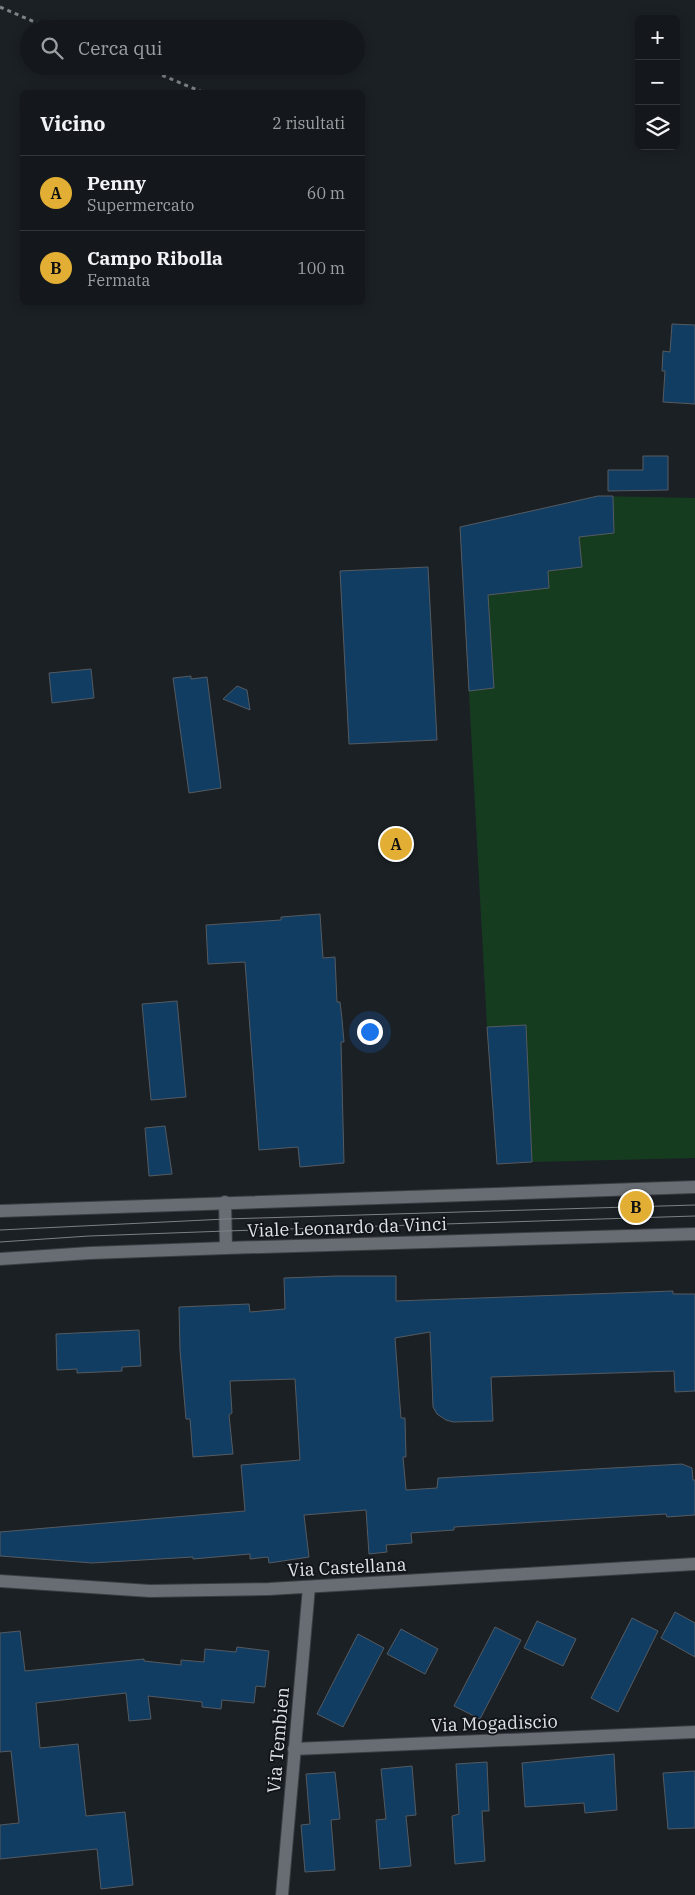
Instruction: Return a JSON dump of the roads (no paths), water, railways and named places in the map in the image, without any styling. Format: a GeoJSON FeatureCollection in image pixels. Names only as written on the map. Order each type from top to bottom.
{"type":"FeatureCollection","features":[{"type":"Feature","properties":{"kind":"street","name":"Viale Leonardo da Vinci"},"geometry":{"type":"LineString","coordinates":[[0,1211],[695,1187]]}},
{"type":"Feature","properties":{"kind":"street"},"geometry":{"type":"LineString","coordinates":[[225,1202],[226,1248]]}},
{"type":"Feature","properties":{"kind":"street","name":"Viale Leonardo da Vinci"},"geometry":{"type":"LineString","coordinates":[[0,1259],[226,1248],[695,1234]]}},
{"type":"Feature","properties":{"kind":"street","name":"Via Castellana"},"geometry":{"type":"LineString","coordinates":[[0,1581],[150,1591],[309,1587],[695,1564]]}},
{"type":"Feature","properties":{"kind":"street","name":"Via Tembien"},"geometry":{"type":"LineString","coordinates":[[282,1895],[309,1587]]}},
{"type":"Feature","properties":{"kind":"street","name":"Via Mogadiscio"},"geometry":{"type":"LineString","coordinates":[[294,1749],[695,1732]]}},
{"type":"Feature","properties":{"kind":"tram line"},"geometry":{"type":"LineString","coordinates":[[0,1230],[226,1219],[695,1205]]}},
{"type":"Feature","properties":{"kind":"tram line"},"geometry":{"type":"LineString","coordinates":[[0,1242],[89,1236],[695,1216]]}},
{"type":"Feature","properties":{"kind":"place","name":"Penny"},"geometry":{"type":"Point","coordinates":[396,844]}},
{"type":"Feature","properties":{"kind":"place","name":"Campo Ribolla"},"geometry":{"type":"Point","coordinates":[636,1207]}}]}
